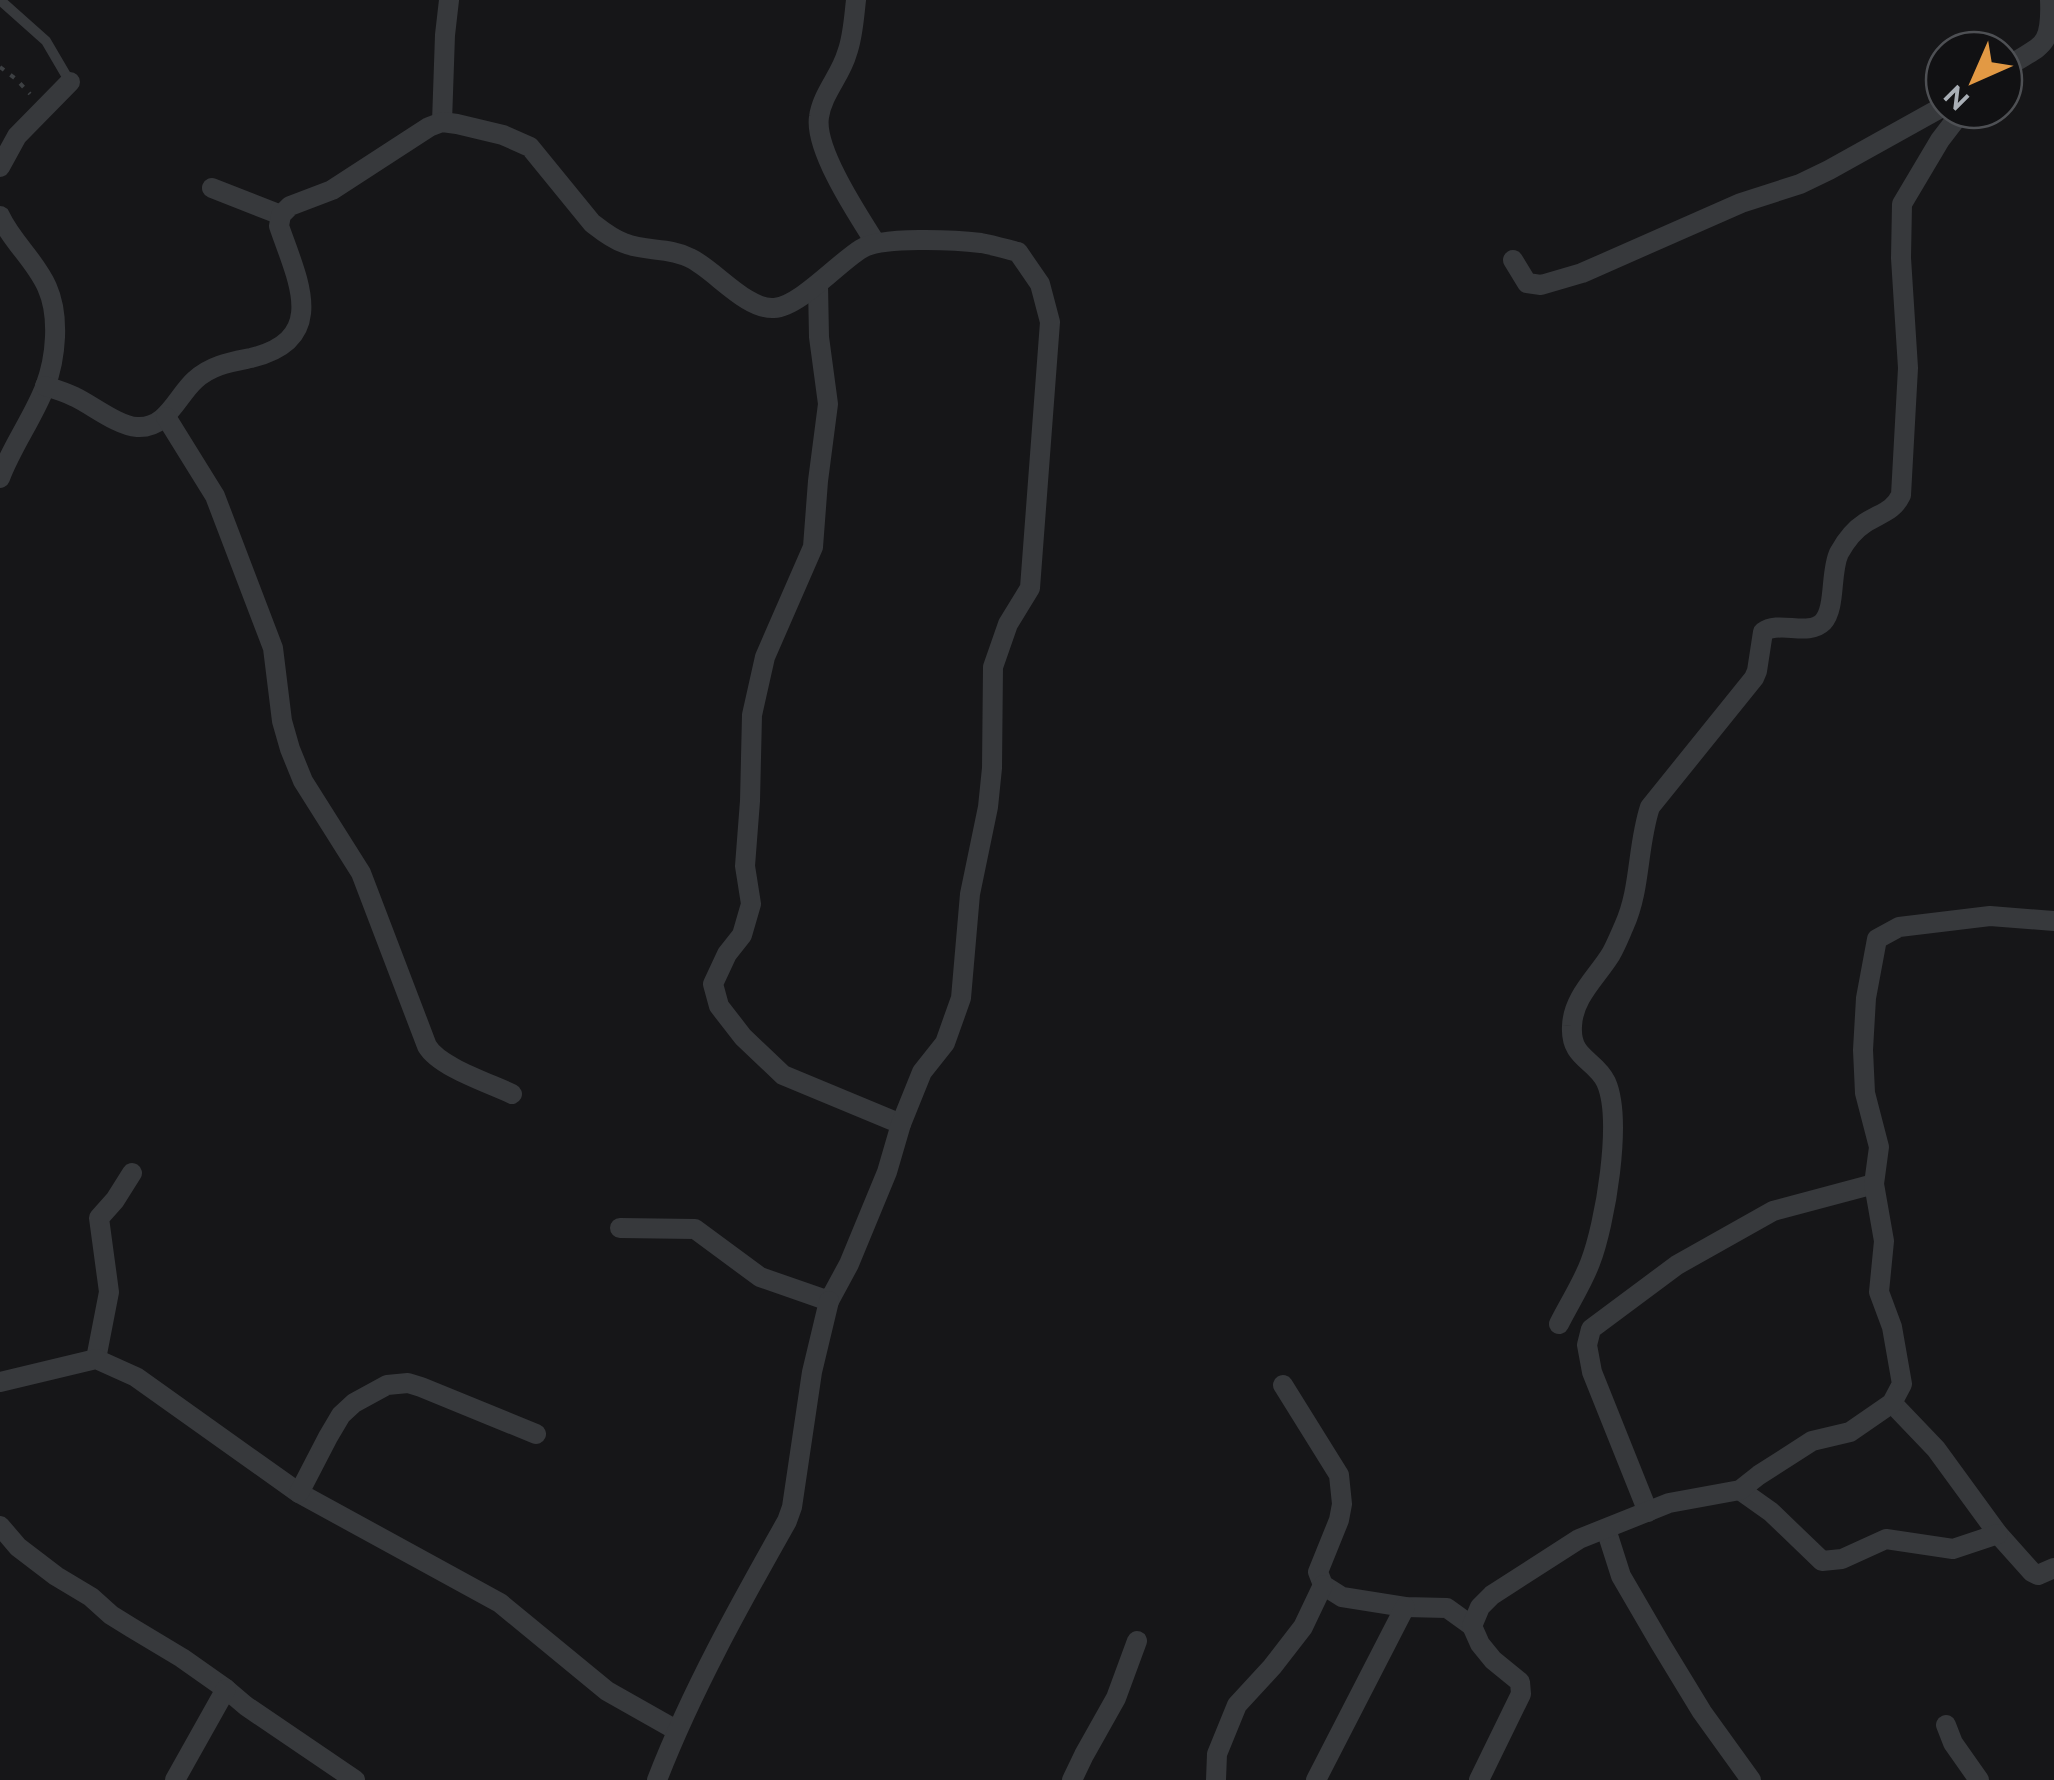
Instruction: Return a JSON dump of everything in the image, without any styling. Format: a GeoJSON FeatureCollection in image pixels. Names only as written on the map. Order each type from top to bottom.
{"type":"FeatureCollection","features":[{"type":"Feature","properties":{"kind":"street"},"geometry":{"type":"LineString","coordinates":[[442,122],[449,0]]}},
{"type":"Feature","properties":{"kind":"street"},"geometry":{"type":"LineString","coordinates":[[856,0],[847,54],[818,118],[821,138],[846,196],[875,242]]}},
{"type":"Feature","properties":{"kind":"street"},"geometry":{"type":"LineString","coordinates":[[2024,57],[2041,47],[2048,36],[2050,0]]}},
{"type":"Feature","properties":{"kind":"street"},"geometry":{"type":"LineString","coordinates":[[0,166],[17,136],[70,82]]}},
{"type":"Feature","properties":{"kind":"street"},"geometry":{"type":"LineString","coordinates":[[1512,260],[1528,283],[1541,285],[1582,272],[1741,203],[1800,184],[1924,117]]}},
{"type":"Feature","properties":{"kind":"street"},"geometry":{"type":"LineString","coordinates":[[46,386],[137,427],[166,417],[194,380],[214,366],[278,350],[299,324],[302,312],[302,292],[279,226],[281,215],[290,206],[332,190],[428,127],[442,122],[503,135],[530,147],[604,232],[624,244],[670,250],[691,258],[765,308],[780,308],[875,242],[983,243],[1018,252],[1040,284],[1050,322],[1030,588],[1008,624],[993,667],[992,768],[986,821],[970,894],[961,998],[946,1042],[922,1072],[887,1172],[830,1301],[812,1372],[787,1521],[730,1621],[676,1730],[657,1780]]}},
{"type":"Feature","properties":{"kind":"street"},"geometry":{"type":"LineString","coordinates":[[1559,1324],[1590,1262],[1609,1187],[1613,1150],[1606,1084],[1578,1054],[1573,1041],[1573,1015],[1578,1000],[1611,954],[1630,914],[1650,807],[1754,678],[1763,632],[1770,628],[1811,628],[1822,623],[1829,610],[1839,553],[1854,532],[1889,512],[1902,495],[1908,368],[1902,204],[1947,130]]}},
{"type":"Feature","properties":{"kind":"street"},"geometry":{"type":"LineString","coordinates":[[212,188],[281,215]]}},
{"type":"Feature","properties":{"kind":"street"},"geometry":{"type":"LineString","coordinates":[[0,216],[6,230],[34,263],[55,310],[46,386],[0,478]]}},
{"type":"Feature","properties":{"kind":"street"},"geometry":{"type":"LineString","coordinates":[[818,285],[819,337],[828,404],[813,547],[766,657],[752,716],[745,866],[751,904],[742,935],[727,954],[713,984],[718,1006],[743,1037],[783,1075],[901,1124]]}},
{"type":"Feature","properties":{"kind":"street"},"geometry":{"type":"LineString","coordinates":[[166,417],[215,496],[273,648],[282,721],[290,749],[303,781],[360,873],[426,1046],[442,1061],[512,1094]]}},
{"type":"Feature","properties":{"kind":"street"},"geometry":{"type":"LineString","coordinates":[[1472,1626],[1480,1607],[1492,1595],[1579,1539],[1669,1503],[1740,1490],[1812,1440],[1850,1432],[1892,1403],[1902,1384],[1892,1327],[1879,1292],[1884,1242],[1874,1184],[1879,1147],[1865,1094],[1863,1050],[1866,998],[1877,940],[1900,928],[1990,916],[2054,921]]}},
{"type":"Feature","properties":{"kind":"street"},"geometry":{"type":"LineString","coordinates":[[96,1359],[109,1292],[99,1218],[132,1173]]}},
{"type":"Feature","properties":{"kind":"street"},"geometry":{"type":"LineString","coordinates":[[1648,1512],[1592,1372],[1587,1344],[1592,1329],[1676,1265],[1773,1211],[1874,1184]]}},
{"type":"Feature","properties":{"kind":"street"},"geometry":{"type":"LineString","coordinates":[[620,1228],[695,1228],[760,1277],[830,1301]]}},
{"type":"Feature","properties":{"kind":"street"},"geometry":{"type":"LineString","coordinates":[[0,1382],[96,1359],[136,1377],[298,1493],[500,1602],[607,1691],[676,1730]]}},
{"type":"Feature","properties":{"kind":"street"},"geometry":{"type":"LineString","coordinates":[[298,1493],[342,1415],[354,1403],[388,1386],[421,1386],[536,1434]]}},
{"type":"Feature","properties":{"kind":"street"},"geometry":{"type":"LineString","coordinates":[[1283,1386],[1340,1475],[1339,1520],[1318,1572],[1323,1585],[1342,1597],[1405,1607],[1448,1608],[1472,1626],[1493,1660],[1520,1682],[1521,1694],[1478,1780]]}},
{"type":"Feature","properties":{"kind":"street"},"geometry":{"type":"LineString","coordinates":[[1892,1403],[1936,1449],[1998,1534],[2032,1572],[2038,1576],[2054,1568]]}},
{"type":"Feature","properties":{"kind":"street"},"geometry":{"type":"LineString","coordinates":[[1740,1490],[1771,1512],[1822,1562],[1842,1559],[1886,1539],[1954,1549],[1998,1534]]}},
{"type":"Feature","properties":{"kind":"street"},"geometry":{"type":"LineString","coordinates":[[0,1526],[18,1547],[56,1576],[182,1658],[355,1780]]}},
{"type":"Feature","properties":{"kind":"street"},"geometry":{"type":"LineString","coordinates":[[1606,1529],[1622,1576],[1660,1643],[1702,1712],[1751,1780]]}},
{"type":"Feature","properties":{"kind":"street"},"geometry":{"type":"LineString","coordinates":[[1216,1780],[1217,1754],[1237,1705],[1302,1627],[1323,1585]]}},
{"type":"Feature","properties":{"kind":"street"},"geometry":{"type":"LineString","coordinates":[[1316,1780],[1405,1607]]}},
{"type":"Feature","properties":{"kind":"street"},"geometry":{"type":"LineString","coordinates":[[1072,1780],[1116,1698],[1137,1641]]}},
{"type":"Feature","properties":{"kind":"street"},"geometry":{"type":"LineString","coordinates":[[175,1780],[226,1689]]}},
{"type":"Feature","properties":{"kind":"street"},"geometry":{"type":"LineString","coordinates":[[1946,1725],[1978,1780]]}},
{"type":"Feature","properties":{"kind":"lane"},"geometry":{"type":"LineString","coordinates":[[0,0],[46,40],[70,82]]}},
{"type":"Feature","properties":{"kind":"path"},"geometry":{"type":"LineString","coordinates":[[0,67],[43,109]]}}]}
